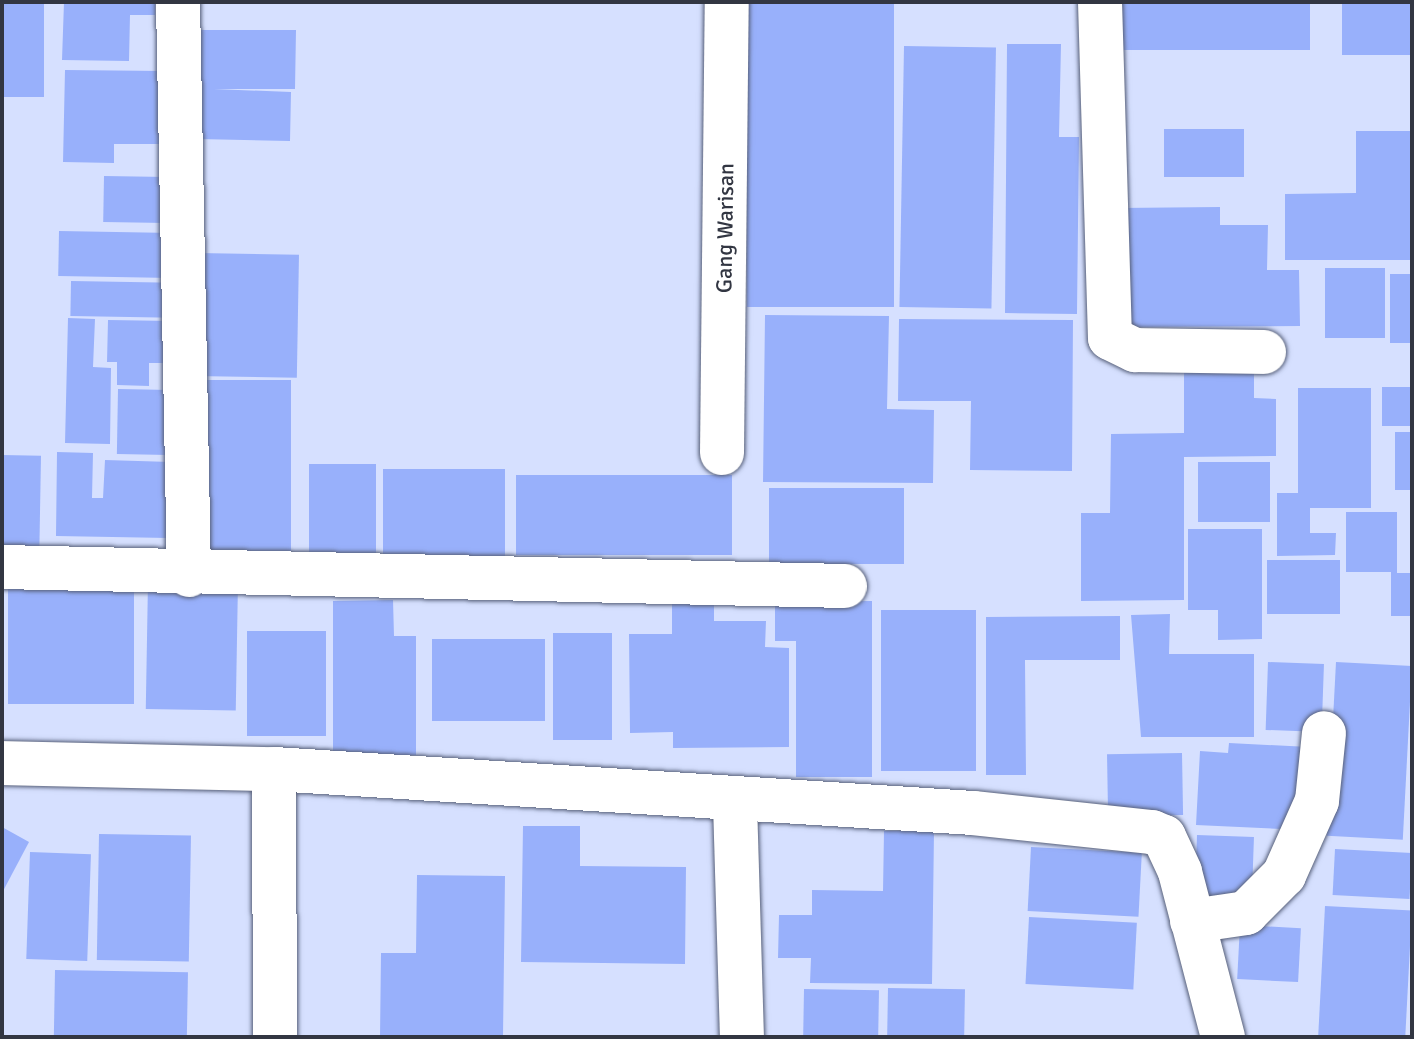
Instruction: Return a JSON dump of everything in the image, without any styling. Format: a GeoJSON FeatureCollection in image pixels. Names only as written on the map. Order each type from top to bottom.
{"type":"FeatureCollection","features":[{"type":"Feature","properties":{"kind":"street"},"geometry":{"type":"LineString","coordinates":[[178,2],[189,575]]}},
{"type":"Feature","properties":{"kind":"street","name":"Gang Warisan"},"geometry":{"type":"LineString","coordinates":[[722,453],[727,2]]}},
{"type":"Feature","properties":{"kind":"street"},"geometry":{"type":"LineString","coordinates":[[1100,2],[1110,338],[1135,350],[1264,352]]}},
{"type":"Feature","properties":{"kind":"street"},"geometry":{"type":"LineString","coordinates":[[2,567],[189,575],[845,586]]}},
{"type":"Feature","properties":{"kind":"street"},"geometry":{"type":"LineString","coordinates":[[1192,921],[1246,913],[1284,875],[1317,801],[1324,733]]}},
{"type":"Feature","properties":{"kind":"street"},"geometry":{"type":"LineString","coordinates":[[2,763],[274,769],[735,803],[973,813],[1152,832],[1171,849],[1223,1037]]}},
{"type":"Feature","properties":{"kind":"street"},"geometry":{"type":"LineString","coordinates":[[274,769],[275,1037]]}},
{"type":"Feature","properties":{"kind":"street"},"geometry":{"type":"LineString","coordinates":[[735,803],[742,1037]]}},
{"type":"Feature","properties":{"kind":"building"},"geometry":{"type":"Polygon","coordinates":[[[2,2],[44,2],[44,97],[2,97],[2,2]]]}},
{"type":"Feature","properties":{"kind":"building"},"geometry":{"type":"Polygon","coordinates":[[[64,2],[155,2],[155,15],[130,15],[129,61],[62,60],[64,2]]]}},
{"type":"Feature","properties":{"kind":"building"},"geometry":{"type":"Polygon","coordinates":[[[747,2],[894,2],[894,307],[747,307],[747,2]]]}},
{"type":"Feature","properties":{"kind":"building"},"geometry":{"type":"Polygon","coordinates":[[[1121,2],[1310,2],[1310,50],[1121,50],[1121,2]]]}},
{"type":"Feature","properties":{"kind":"building"},"geometry":{"type":"Polygon","coordinates":[[[1342,2],[1412,2],[1412,55],[1342,55],[1342,2]]]}},
{"type":"Feature","properties":{"kind":"building"},"geometry":{"type":"Polygon","coordinates":[[[195,30],[296,30],[295,89],[214,89],[291,92],[290,141],[197,139],[195,30]]]}},
{"type":"Feature","properties":{"kind":"building"},"geometry":{"type":"Polygon","coordinates":[[[1007,44],[1061,44],[1059,137],[1079,137],[1077,314],[1005,313],[1007,44]]]}},
{"type":"Feature","properties":{"kind":"building"},"geometry":{"type":"Polygon","coordinates":[[[904,46],[996,48],[991,309],[899,307],[904,46]]]}},
{"type":"Feature","properties":{"kind":"building"},"geometry":{"type":"Polygon","coordinates":[[[65,70],[164,71],[162,144],[114,144],[114,163],[63,162],[65,70]]]}},
{"type":"Feature","properties":{"kind":"building"},"geometry":{"type":"Polygon","coordinates":[[[1164,129],[1244,129],[1244,177],[1164,177],[1164,129]]]}},
{"type":"Feature","properties":{"kind":"building"},"geometry":{"type":"Polygon","coordinates":[[[1356,131],[1412,131],[1412,260],[1285,260],[1285,194],[1356,193],[1356,131]]]}},
{"type":"Feature","properties":{"kind":"building"},"geometry":{"type":"Polygon","coordinates":[[[104,176],[167,177],[166,223],[103,222],[104,176]]]}},
{"type":"Feature","properties":{"kind":"building"},"geometry":{"type":"Polygon","coordinates":[[[1220,207],[1220,225],[1268,225],[1267,270],[1299,270],[1300,326],[1119,327],[1119,208],[1220,207]]]}},
{"type":"Feature","properties":{"kind":"building"},"geometry":{"type":"Polygon","coordinates":[[[59,231],[173,233],[172,278],[58,276],[59,231]]]}},
{"type":"Feature","properties":{"kind":"building"},"geometry":{"type":"Polygon","coordinates":[[[197,253],[299,255],[297,378],[195,376],[197,253]]]}},
{"type":"Feature","properties":{"kind":"building"},"geometry":{"type":"Polygon","coordinates":[[[1325,268],[1385,268],[1385,338],[1325,338],[1325,268]]]}},
{"type":"Feature","properties":{"kind":"building"},"geometry":{"type":"Polygon","coordinates":[[[1390,274],[1412,274],[1412,343],[1390,343],[1390,274]]]}},
{"type":"Feature","properties":{"kind":"building"},"geometry":{"type":"Polygon","coordinates":[[[71,281],[174,283],[173,318],[70,316],[71,281]]]}},
{"type":"Feature","properties":{"kind":"building"},"geometry":{"type":"Polygon","coordinates":[[[765,315],[889,316],[887,409],[934,410],[933,483],[763,482],[765,315]]]}},
{"type":"Feature","properties":{"kind":"building"},"geometry":{"type":"Polygon","coordinates":[[[68,318],[95,319],[93,367],[111,368],[110,444],[65,443],[68,318]]]}},
{"type":"Feature","properties":{"kind":"building"},"geometry":{"type":"Polygon","coordinates":[[[899,319],[1073,320],[1072,471],[970,470],[971,401],[898,401],[899,319]]]}},
{"type":"Feature","properties":{"kind":"building"},"geometry":{"type":"Polygon","coordinates":[[[108,320],[172,321],[171,363],[149,363],[149,386],[117,385],[117,362],[107,362],[108,320]]]}},
{"type":"Feature","properties":{"kind":"building"},"geometry":{"type":"Polygon","coordinates":[[[1184,369],[1254,369],[1254,398],[1276,399],[1276,456],[1184,457],[1184,600],[1081,601],[1081,513],[1110,513],[1111,434],[1184,433],[1184,369]]]}},
{"type":"Feature","properties":{"kind":"building"},"geometry":{"type":"Polygon","coordinates":[[[192,380],[291,380],[291,557],[192,557],[192,380]]]}},
{"type":"Feature","properties":{"kind":"building"},"geometry":{"type":"Polygon","coordinates":[[[1382,387],[1412,387],[1412,426],[1382,426],[1382,387]]]}},
{"type":"Feature","properties":{"kind":"building"},"geometry":{"type":"Polygon","coordinates":[[[1298,388],[1371,388],[1371,508],[1310,508],[1310,533],[1336,533],[1335,555],[1277,556],[1277,493],[1298,493],[1298,388]]]}},
{"type":"Feature","properties":{"kind":"building"},"geometry":{"type":"Polygon","coordinates":[[[118,389],[170,390],[169,455],[117,454],[118,389]]]}},
{"type":"Feature","properties":{"kind":"building"},"geometry":{"type":"Polygon","coordinates":[[[1395,432],[1412,432],[1412,490],[1395,490],[1395,432]]]}},
{"type":"Feature","properties":{"kind":"building"},"geometry":{"type":"Polygon","coordinates":[[[57,452],[93,453],[92,498],[103,498],[105,460],[171,462],[169,538],[56,536],[57,452]]]}},
{"type":"Feature","properties":{"kind":"building"},"geometry":{"type":"Polygon","coordinates":[[[2,455],[41,456],[39,550],[2,549],[2,455]]]}},
{"type":"Feature","properties":{"kind":"building"},"geometry":{"type":"Polygon","coordinates":[[[1198,462],[1270,462],[1270,522],[1198,522],[1198,462]]]}},
{"type":"Feature","properties":{"kind":"building"},"geometry":{"type":"Polygon","coordinates":[[[309,464],[376,464],[376,554],[309,554],[309,464]]]}},
{"type":"Feature","properties":{"kind":"building"},"geometry":{"type":"Polygon","coordinates":[[[383,469],[505,469],[505,562],[383,562],[383,469]]]}},
{"type":"Feature","properties":{"kind":"building"},"geometry":{"type":"Polygon","coordinates":[[[516,475],[732,475],[732,555],[516,555],[516,475]]]}},
{"type":"Feature","properties":{"kind":"building"},"geometry":{"type":"Polygon","coordinates":[[[769,488],[904,488],[904,564],[769,564],[769,488]]]}},
{"type":"Feature","properties":{"kind":"building"},"geometry":{"type":"Polygon","coordinates":[[[1346,512],[1397,512],[1397,573],[1412,573],[1412,616],[1391,616],[1391,572],[1346,572],[1346,512]]]}},
{"type":"Feature","properties":{"kind":"building"},"geometry":{"type":"Polygon","coordinates":[[[1188,529],[1262,529],[1262,639],[1218,640],[1218,610],[1188,610],[1188,529]]]}},
{"type":"Feature","properties":{"kind":"building"},"geometry":{"type":"Polygon","coordinates":[[[1267,560],[1340,560],[1340,614],[1267,614],[1267,560]]]}},
{"type":"Feature","properties":{"kind":"building"},"geometry":{"type":"Polygon","coordinates":[[[8,579],[134,579],[134,704],[8,704],[8,579]]]}},
{"type":"Feature","properties":{"kind":"building"},"geometry":{"type":"Polygon","coordinates":[[[148,581],[238,583],[236,711],[146,709],[148,581]]]}},
{"type":"Feature","properties":{"kind":"building"},"geometry":{"type":"Polygon","coordinates":[[[714,591],[714,621],[766,621],[765,647],[789,648],[789,747],[673,748],[673,732],[630,733],[629,634],[672,634],[672,592],[714,591]]]}},
{"type":"Feature","properties":{"kind":"building"},"geometry":{"type":"Polygon","coordinates":[[[393,600],[394,636],[416,636],[416,755],[333,755],[333,601],[393,600]]]}},
{"type":"Feature","properties":{"kind":"building"},"geometry":{"type":"Polygon","coordinates":[[[872,601],[872,777],[796,777],[796,641],[775,641],[775,602],[872,601]]]}},
{"type":"Feature","properties":{"kind":"building"},"geometry":{"type":"Polygon","coordinates":[[[881,610],[976,610],[976,771],[881,771],[881,610]]]}},
{"type":"Feature","properties":{"kind":"building"},"geometry":{"type":"Polygon","coordinates":[[[1170,614],[1169,654],[1254,654],[1254,737],[1141,737],[1131,615],[1170,614]]]}},
{"type":"Feature","properties":{"kind":"building"},"geometry":{"type":"Polygon","coordinates":[[[1120,616],[1120,660],[1025,660],[1026,775],[986,775],[986,617],[1120,616]]]}},
{"type":"Feature","properties":{"kind":"building"},"geometry":{"type":"Polygon","coordinates":[[[247,631],[326,631],[326,736],[247,736],[247,631]]]}},
{"type":"Feature","properties":{"kind":"building"},"geometry":{"type":"Polygon","coordinates":[[[553,633],[612,633],[612,740],[553,740],[553,633]]]}},
{"type":"Feature","properties":{"kind":"building"},"geometry":{"type":"Polygon","coordinates":[[[432,639],[545,639],[545,721],[432,721],[432,639]]]}},
{"type":"Feature","properties":{"kind":"building"},"geometry":{"type":"Polygon","coordinates":[[[1268,662],[1324,664],[1322,732],[1266,730],[1268,662]]]}},
{"type":"Feature","properties":{"kind":"building"},"geometry":{"type":"Polygon","coordinates":[[[1336,662],[1412,666],[1403,840],[1327,836],[1336,662]]]}},
{"type":"Feature","properties":{"kind":"building"},"geometry":{"type":"Polygon","coordinates":[[[1229,743],[1309,747],[1305,830],[1196,825],[1200,751],[1228,753],[1229,743]]]}},
{"type":"Feature","properties":{"kind":"building"},"geometry":{"type":"Polygon","coordinates":[[[1182,753],[1183,815],[1108,816],[1107,754],[1182,753]]]}},
{"type":"Feature","properties":{"kind":"building"},"geometry":{"type":"Polygon","coordinates":[[[523,826],[580,826],[580,866],[686,867],[685,964],[521,962],[523,826]]]}},
{"type":"Feature","properties":{"kind":"building"},"geometry":{"type":"Polygon","coordinates":[[[2,827],[29,842],[2,893],[2,827]]]}},
{"type":"Feature","properties":{"kind":"building"},"geometry":{"type":"Polygon","coordinates":[[[884,831],[934,831],[932,984],[810,983],[811,958],[778,958],[779,915],[812,915],[812,890],[883,891],[884,831]]]}},
{"type":"Feature","properties":{"kind":"building"},"geometry":{"type":"Polygon","coordinates":[[[99,834],[191,836],[189,962],[97,960],[99,834]]]}},
{"type":"Feature","properties":{"kind":"building"},"geometry":{"type":"Polygon","coordinates":[[[1197,835],[1254,837],[1252,907],[1195,905],[1197,835]]]}},
{"type":"Feature","properties":{"kind":"building"},"geometry":{"type":"Polygon","coordinates":[[[1031,847],[1142,853],[1138,917],[1028,911],[1031,847]]]}},
{"type":"Feature","properties":{"kind":"building"},"geometry":{"type":"Polygon","coordinates":[[[1335,849],[1412,853],[1409,899],[1333,895],[1335,849]]]}},
{"type":"Feature","properties":{"kind":"building"},"geometry":{"type":"Polygon","coordinates":[[[30,852],[91,854],[87,961],[26,959],[30,852]]]}},
{"type":"Feature","properties":{"kind":"building"},"geometry":{"type":"Polygon","coordinates":[[[417,875],[505,876],[503,1037],[380,1037],[381,953],[416,953],[417,875]]]}},
{"type":"Feature","properties":{"kind":"building"},"geometry":{"type":"Polygon","coordinates":[[[1325,906],[1412,911],[1405,1037],[1318,1037],[1325,906]]]}},
{"type":"Feature","properties":{"kind":"building"},"geometry":{"type":"Polygon","coordinates":[[[1029,917],[1137,923],[1133,990],[1025,984],[1029,917]]]}},
{"type":"Feature","properties":{"kind":"building"},"geometry":{"type":"Polygon","coordinates":[[[1240,925],[1301,928],[1298,982],[1237,979],[1240,925]]]}},
{"type":"Feature","properties":{"kind":"building"},"geometry":{"type":"Polygon","coordinates":[[[55,970],[188,972],[187,1037],[54,1037],[55,970]]]}},
{"type":"Feature","properties":{"kind":"building"},"geometry":{"type":"Polygon","coordinates":[[[888,988],[965,989],[964,1037],[887,1037],[888,988]]]}},
{"type":"Feature","properties":{"kind":"building"},"geometry":{"type":"Polygon","coordinates":[[[804,989],[879,990],[878,1037],[803,1037],[804,989]]]}}]}
